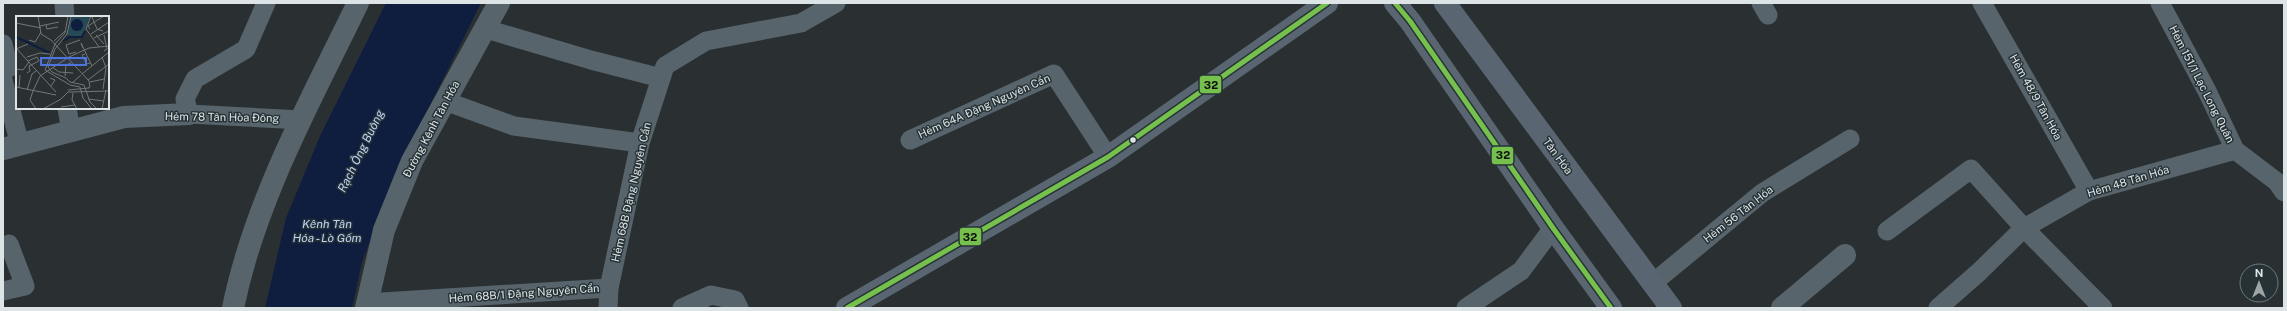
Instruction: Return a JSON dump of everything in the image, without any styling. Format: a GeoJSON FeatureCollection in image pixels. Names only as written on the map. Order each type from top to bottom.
{"type":"FeatureCollection","features":[{"type":"Feature","properties":{"kind":"main road"},"geometry":{"type":"LineString","coordinates":[[847,308],[1108,157],[1327,3]]}},
{"type":"Feature","properties":{"kind":"main road"},"geometry":{"type":"LineString","coordinates":[[1394,3],[1410,21],[1553,228],[1611,308]]}},
{"type":"Feature","properties":{"kind":"main road","name":"Tân Hóa"},"geometry":{"type":"LineString","coordinates":[[1445,3],[1671,308]]}},
{"type":"Feature","properties":{"kind":"street"},"geometry":{"type":"LineString","coordinates":[[233,308],[241,272],[259,216],[301,120],[358,3]]}},
{"type":"Feature","properties":{"kind":"street","name":"Đường Kênh Tân Hóa"},"geometry":{"type":"LineString","coordinates":[[366,305],[387,223],[412,161],[499,3]]}},
{"type":"Feature","properties":{"kind":"street","name":"Hẻm 78 Tân Hòa Đông"},"geometry":{"type":"LineString","coordinates":[[11,147],[124,118],[190,114]]}},
{"type":"Feature","properties":{"kind":"street"},"geometry":{"type":"LineString","coordinates":[[1782,308],[1845,255]]}},
{"type":"Feature","properties":{"kind":"lane"},"geometry":{"type":"LineString","coordinates":[[64,3],[65,16]]}},
{"type":"Feature","properties":{"kind":"lane"},"geometry":{"type":"LineString","coordinates":[[190,114],[185,99],[195,79],[246,49],[266,8],[266,3]]}},
{"type":"Feature","properties":{"kind":"lane","name":"Hẻm 68B Đặng Nguyên Cẩn"},"geometry":{"type":"LineString","coordinates":[[608,308],[609,288],[640,143],[665,66],[706,40],[801,23],[836,3]]}},
{"type":"Feature","properties":{"kind":"lane","name":"Hẻm 48/9 Tân Hóa"},"geometry":{"type":"LineString","coordinates":[[1982,3],[2089,191]]}},
{"type":"Feature","properties":{"kind":"lane","name":"Hẻm 151/1 Lạc Long Quân"},"geometry":{"type":"LineString","coordinates":[[2160,3],[2207,91],[2235,150],[2277,182],[2284,192]]}},
{"type":"Feature","properties":{"kind":"lane"},"geometry":{"type":"LineString","coordinates":[[486,29],[591,60],[661,78]]}},
{"type":"Feature","properties":{"kind":"lane"},"geometry":{"type":"LineString","coordinates":[[3,44],[9,68],[3,70]]}},
{"type":"Feature","properties":{"kind":"lane","name":"Hẻm 64A Đặng Nguyên Cẩn"},"geometry":{"type":"LineString","coordinates":[[910,140],[1054,74],[1108,157]]}},
{"type":"Feature","properties":{"kind":"lane"},"geometry":{"type":"LineString","coordinates":[[3,80],[11,147]]}},
{"type":"Feature","properties":{"kind":"lane"},"geometry":{"type":"LineString","coordinates":[[445,102],[514,126],[640,143]]}},
{"type":"Feature","properties":{"kind":"lane"},"geometry":{"type":"LineString","coordinates":[[67,109],[71,131]]}},
{"type":"Feature","properties":{"kind":"lane","name":"Hẻm 78 Tân Hòa Đông"},"geometry":{"type":"LineString","coordinates":[[190,114],[301,120]]}},
{"type":"Feature","properties":{"kind":"lane","name":"Hẻm 56 Tân Hóa"},"geometry":{"type":"LineString","coordinates":[[1653,283],[1762,193],[1850,139]]}},
{"type":"Feature","properties":{"kind":"lane","name":"Hẻm 48 Tân Hóa"},"geometry":{"type":"LineString","coordinates":[[1938,308],[1979,272],[2024,228],[2089,191],[2235,150]]}},
{"type":"Feature","properties":{"kind":"lane"},"geometry":{"type":"LineString","coordinates":[[1887,231],[1971,169],[2024,228],[2103,308]]}},
{"type":"Feature","properties":{"kind":"lane"},"geometry":{"type":"LineString","coordinates":[[1466,308],[1521,271],[1553,228]]}},
{"type":"Feature","properties":{"kind":"lane"},"geometry":{"type":"LineString","coordinates":[[3,291],[24,286],[9,244]]}},
{"type":"Feature","properties":{"kind":"lane","name":"Hẻm 68B/1 Đặng Nguyên Cẩn"},"geometry":{"type":"LineString","coordinates":[[366,305],[609,288]]}},
{"type":"Feature","properties":{"kind":"lane"},"geometry":{"type":"LineString","coordinates":[[682,308],[711,295],[735,300],[739,308]]}},
{"type":"Feature","properties":{"kind":"water","name":"Kênh Tân Hóa - Lò Gốm"},"geometry":{"type":"Polygon","coordinates":[[[386,3],[481,3],[395,176],[362,262],[352,308],[265,308],[286,218],[320,136],[386,3]]]}},
{"type":"Feature","properties":{"kind":"transit line","name":"32"},"geometry":{"type":"LineString","coordinates":[[847,308],[1108,157],[1327,3]]}},
{"type":"Feature","properties":{"kind":"transit line","name":"32"},"geometry":{"type":"LineString","coordinates":[[1395,3],[1410,21],[1553,228],[1611,308]]}},
{"type":"Feature","properties":{"kind":"water label","name":"Rạch Ông Buông"},"geometry":{"type":"Point","coordinates":[361,151]}}]}
